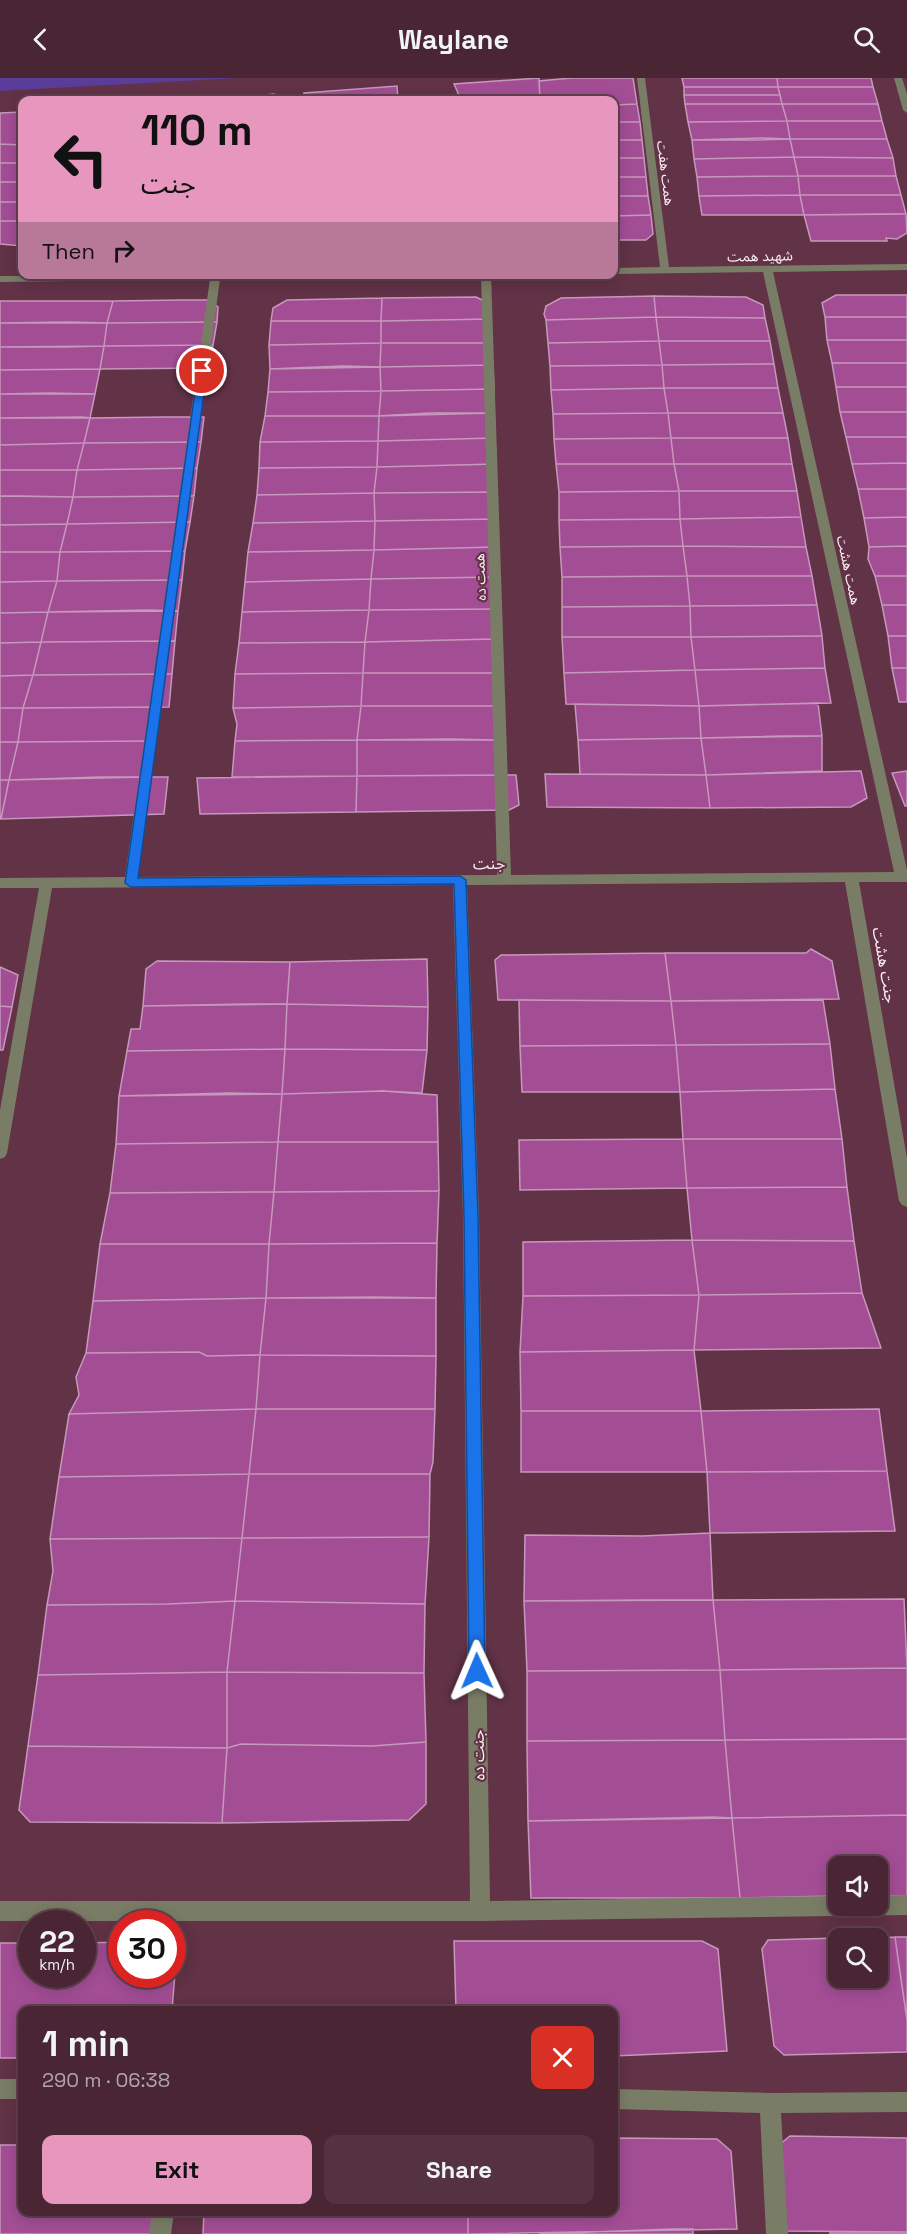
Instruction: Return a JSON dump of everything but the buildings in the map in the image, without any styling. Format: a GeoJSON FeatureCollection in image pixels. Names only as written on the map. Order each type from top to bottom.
{"type":"FeatureCollection","features":[{"type":"Feature","properties":{"kind":"street","name":"همت هفت"},"geometry":{"type":"LineString","coordinates":[[641,78],[665,271]]}},
{"type":"Feature","properties":{"kind":"street"},"geometry":{"type":"LineString","coordinates":[[898,78],[907,110]]}},
{"type":"Feature","properties":{"kind":"street","name":"شهید همت"},"geometry":{"type":"LineString","coordinates":[[618,271],[907,267]]}},
{"type":"Feature","properties":{"kind":"street","name":"همت هشت"},"geometry":{"type":"LineString","coordinates":[[767,269],[904,877]]}},
{"type":"Feature","properties":{"kind":"street"},"geometry":{"type":"LineString","coordinates":[[0,279],[18,279]]}},
{"type":"Feature","properties":{"kind":"street"},"geometry":{"type":"LineString","coordinates":[[131,883],[215,279]]}},
{"type":"Feature","properties":{"kind":"street","name":"همت ده"},"geometry":{"type":"LineString","coordinates":[[486,279],[504,879]]}},
{"type":"Feature","properties":{"kind":"street","name":"جنت هشت"},"geometry":{"type":"LineString","coordinates":[[851,877],[907,1201]]}},
{"type":"Feature","properties":{"kind":"street","name":"جنت"},"geometry":{"type":"LineString","coordinates":[[0,883],[904,877]]}},
{"type":"Feature","properties":{"kind":"street","name":"جنت ده"},"geometry":{"type":"LineString","coordinates":[[460,880],[471,1216],[480,1911]]}},
{"type":"Feature","properties":{"kind":"street"},"geometry":{"type":"LineString","coordinates":[[0,1152],[46,883]]}},
{"type":"Feature","properties":{"kind":"street"},"geometry":{"type":"LineString","coordinates":[[0,1911],[480,1911],[907,1905]]}},
{"type":"Feature","properties":{"kind":"street"},"geometry":{"type":"LineString","coordinates":[[0,2089],[18,2089]]}},
{"type":"Feature","properties":{"kind":"street"},"geometry":{"type":"LineString","coordinates":[[618,2099],[770,2103],[907,2102]]}},
{"type":"Feature","properties":{"kind":"street"},"geometry":{"type":"LineString","coordinates":[[770,2103],[777,2234]]}},
{"type":"Feature","properties":{"kind":"street"},"geometry":{"type":"LineString","coordinates":[[160,2234],[162,2216]]}},
{"type":"Feature","properties":{"kind":"shaded area"},"geometry":{"type":"Polygon","coordinates":[[[0,78],[238,78],[0,91],[0,78]]]}},
{"type":"Feature","properties":{"kind":"route"},"geometry":{"type":"LineString","coordinates":[[202,371],[131,883],[460,880],[471,1216],[477,1671]]}}]}
